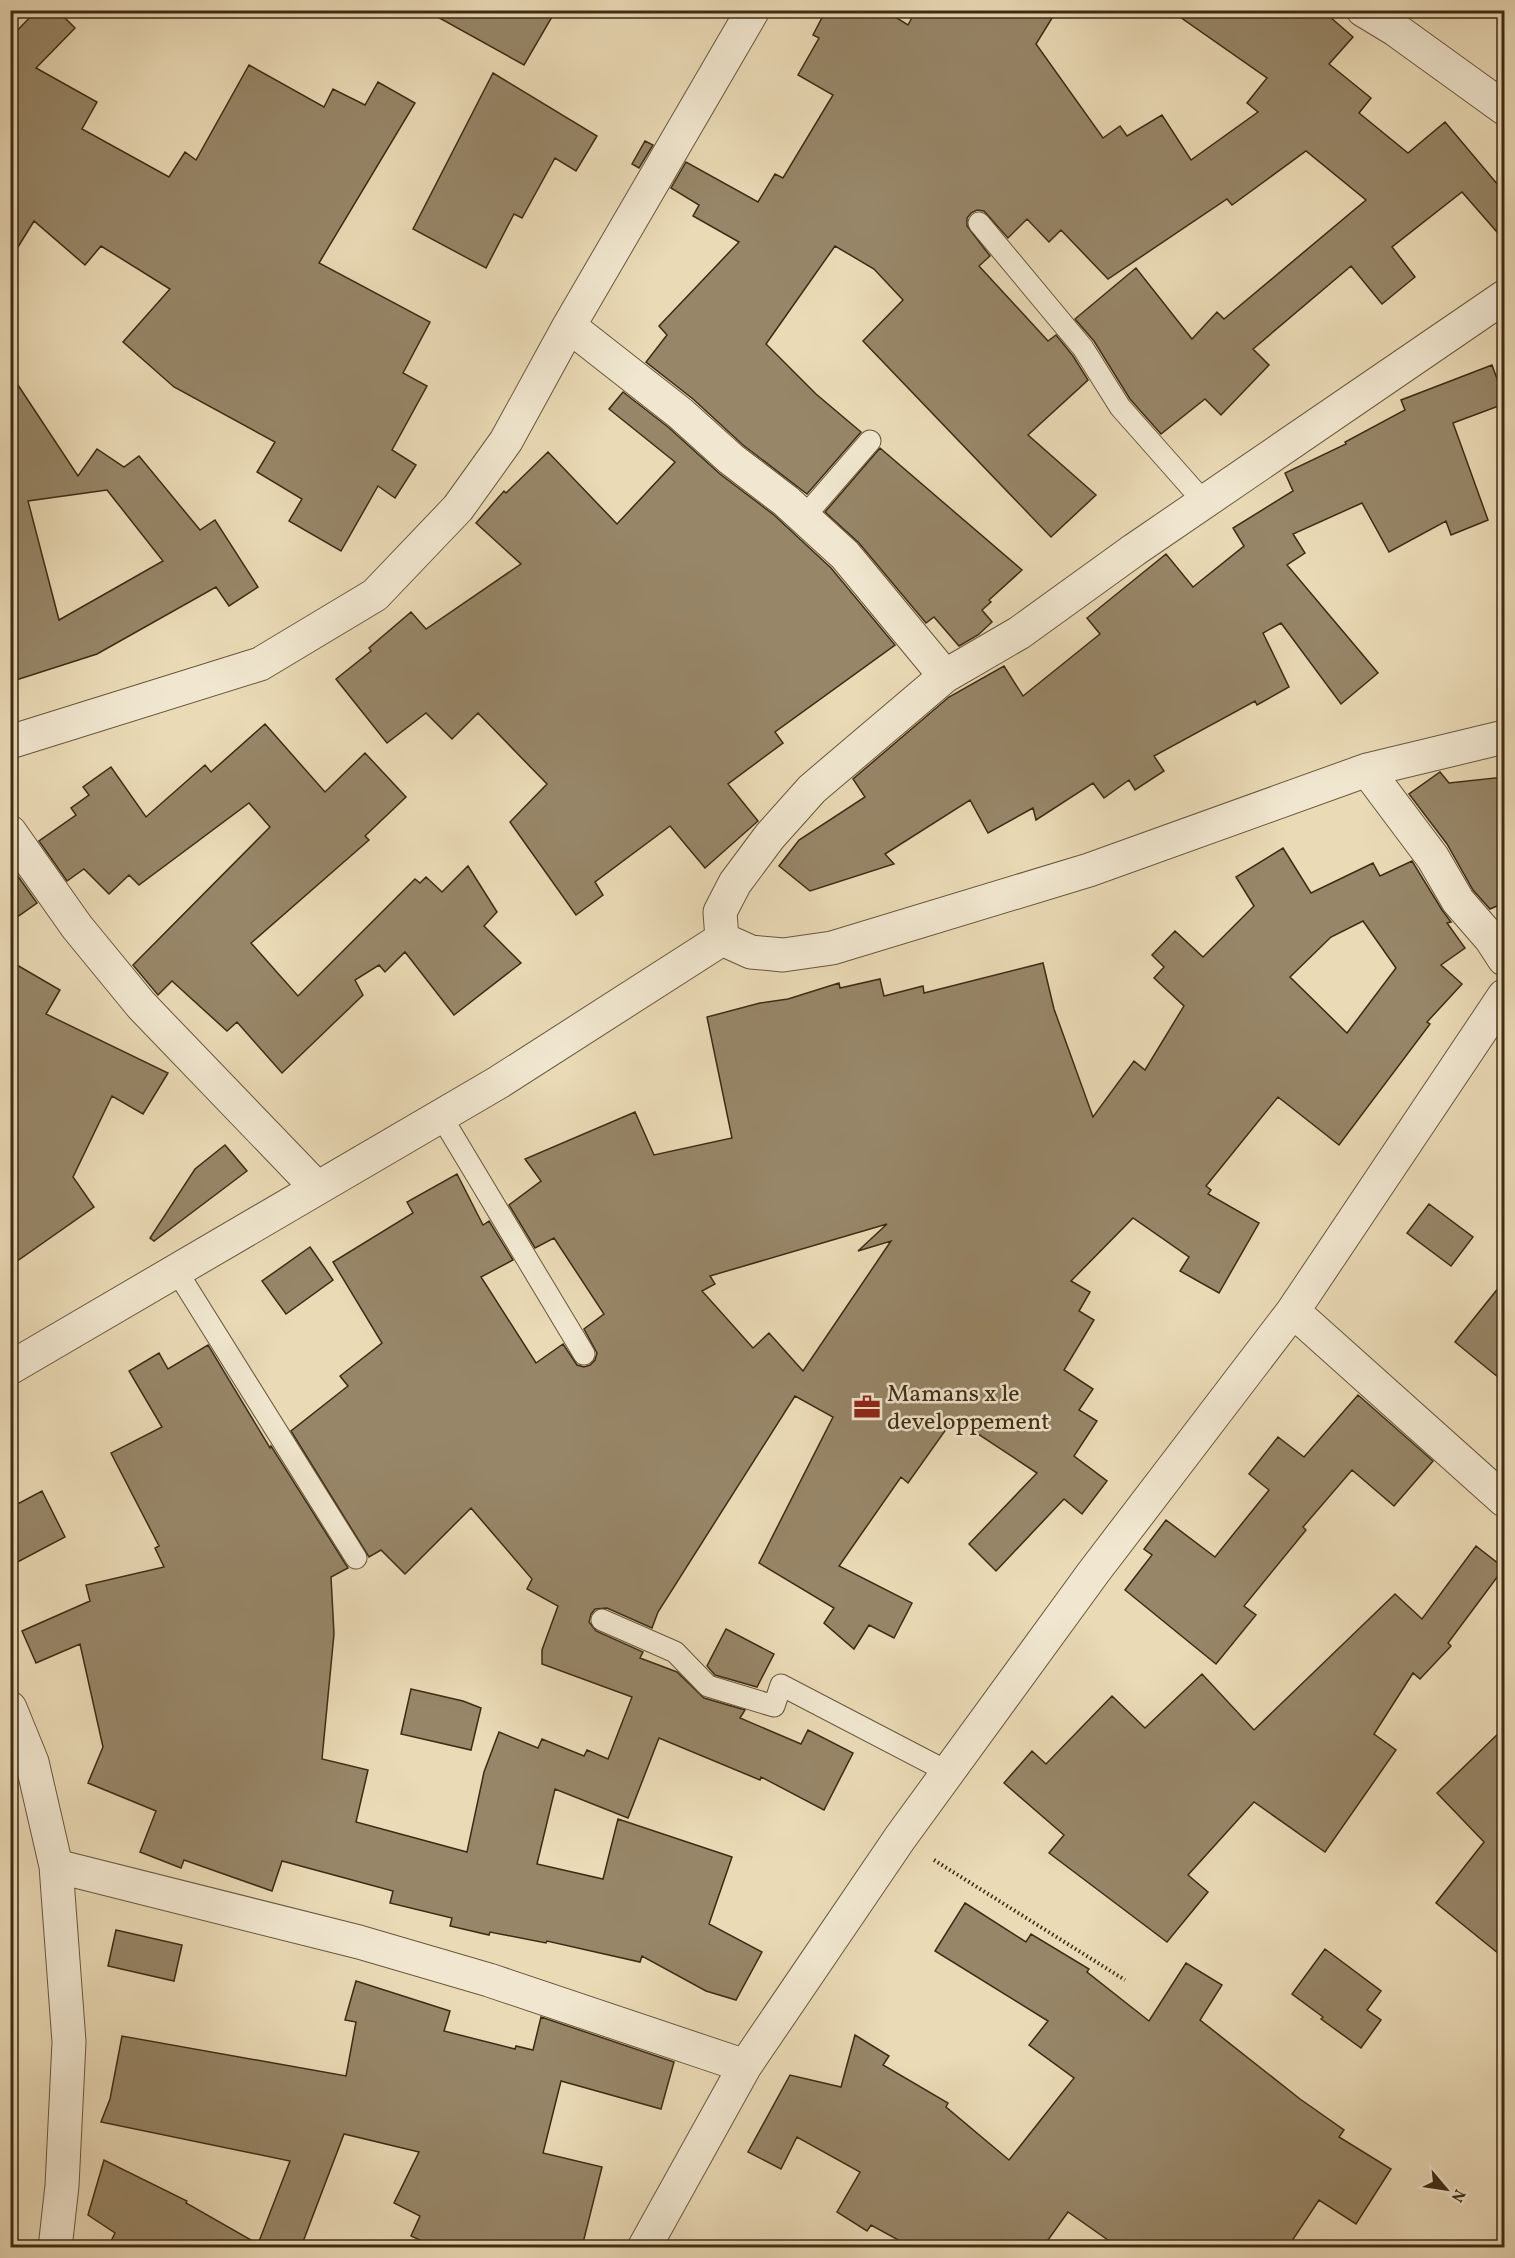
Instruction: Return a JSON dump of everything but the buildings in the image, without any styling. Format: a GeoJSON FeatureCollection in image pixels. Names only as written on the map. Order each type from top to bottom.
{"type":"FeatureCollection","features":[{"type":"Feature","properties":{"kind":"street"},"geometry":{"type":"LineString","coordinates":[[10,742],[260,664],[375,595],[458,508],[506,441],[569,326],[753,10]]}},
{"type":"Feature","properties":{"kind":"street"},"geometry":{"type":"LineString","coordinates":[[1364,10],[1504,108]]}},
{"type":"Feature","properties":{"kind":"street"},"geometry":{"type":"LineString","coordinates":[[722,939],[720,912],[735,883],[770,836],[812,789],[945,676],[1019,633],[1204,502],[1504,297]]}},
{"type":"Feature","properties":{"kind":"street"},"geometry":{"type":"LineString","coordinates":[[569,326],[680,413],[731,459],[786,501],[846,555],[945,676]]}},
{"type":"Feature","properties":{"kind":"street"},"geometry":{"type":"LineString","coordinates":[[722,939],[751,952],[783,955],[832,948],[1089,870],[1367,770],[1504,736]]}},
{"type":"Feature","properties":{"kind":"street"},"geometry":{"type":"LineString","coordinates":[[1367,770],[1433,858],[1458,901],[1491,939],[1504,959]]}},
{"type":"Feature","properties":{"kind":"street"},"geometry":{"type":"LineString","coordinates":[[10,832],[76,927],[141,1005],[318,1188]]}},
{"type":"Feature","properties":{"kind":"street"},"geometry":{"type":"LineString","coordinates":[[10,1368],[499,1082],[722,939]]}},
{"type":"Feature","properties":{"kind":"street"},"geometry":{"type":"LineString","coordinates":[[644,2247],[745,2066],[900,1839],[1093,1573],[1293,1311],[1504,996]]}},
{"type":"Feature","properties":{"kind":"street"},"geometry":{"type":"LineString","coordinates":[[1293,1311],[1504,1500]]}},
{"type":"Feature","properties":{"kind":"street"},"geometry":{"type":"LineString","coordinates":[[10,1708],[32,1762],[56,1866],[69,2042],[62,2186],[55,2247]]}},
{"type":"Feature","properties":{"kind":"street"},"geometry":{"type":"LineString","coordinates":[[56,1866],[359,1942],[489,1980],[745,2066]]}},
{"type":"Feature","properties":{"kind":"lane"},"geometry":{"type":"LineString","coordinates":[[979,223],[1083,348],[1120,407],[1204,502]]}},
{"type":"Feature","properties":{"kind":"lane"},"geometry":{"type":"LineString","coordinates":[[804,518],[870,441]]}},
{"type":"Feature","properties":{"kind":"lane"},"geometry":{"type":"LineString","coordinates":[[441,1116],[584,1354]]}},
{"type":"Feature","properties":{"kind":"lane"},"geometry":{"type":"LineString","coordinates":[[176,1270],[356,1558]]}},
{"type":"Feature","properties":{"kind":"lane"},"geometry":{"type":"LineString","coordinates":[[602,1620],[675,1652],[708,1686],[774,1706],[781,1685],[948,1772]]}},
{"type":"Feature","properties":{"kind":"path"},"geometry":{"type":"LineString","coordinates":[[900,1839],[1125,1980]]}},
{"type":"Feature","properties":{"kind":"place","name":"Mamans x le developpement"},"geometry":{"type":"Point","coordinates":[867,1407]}}]}
